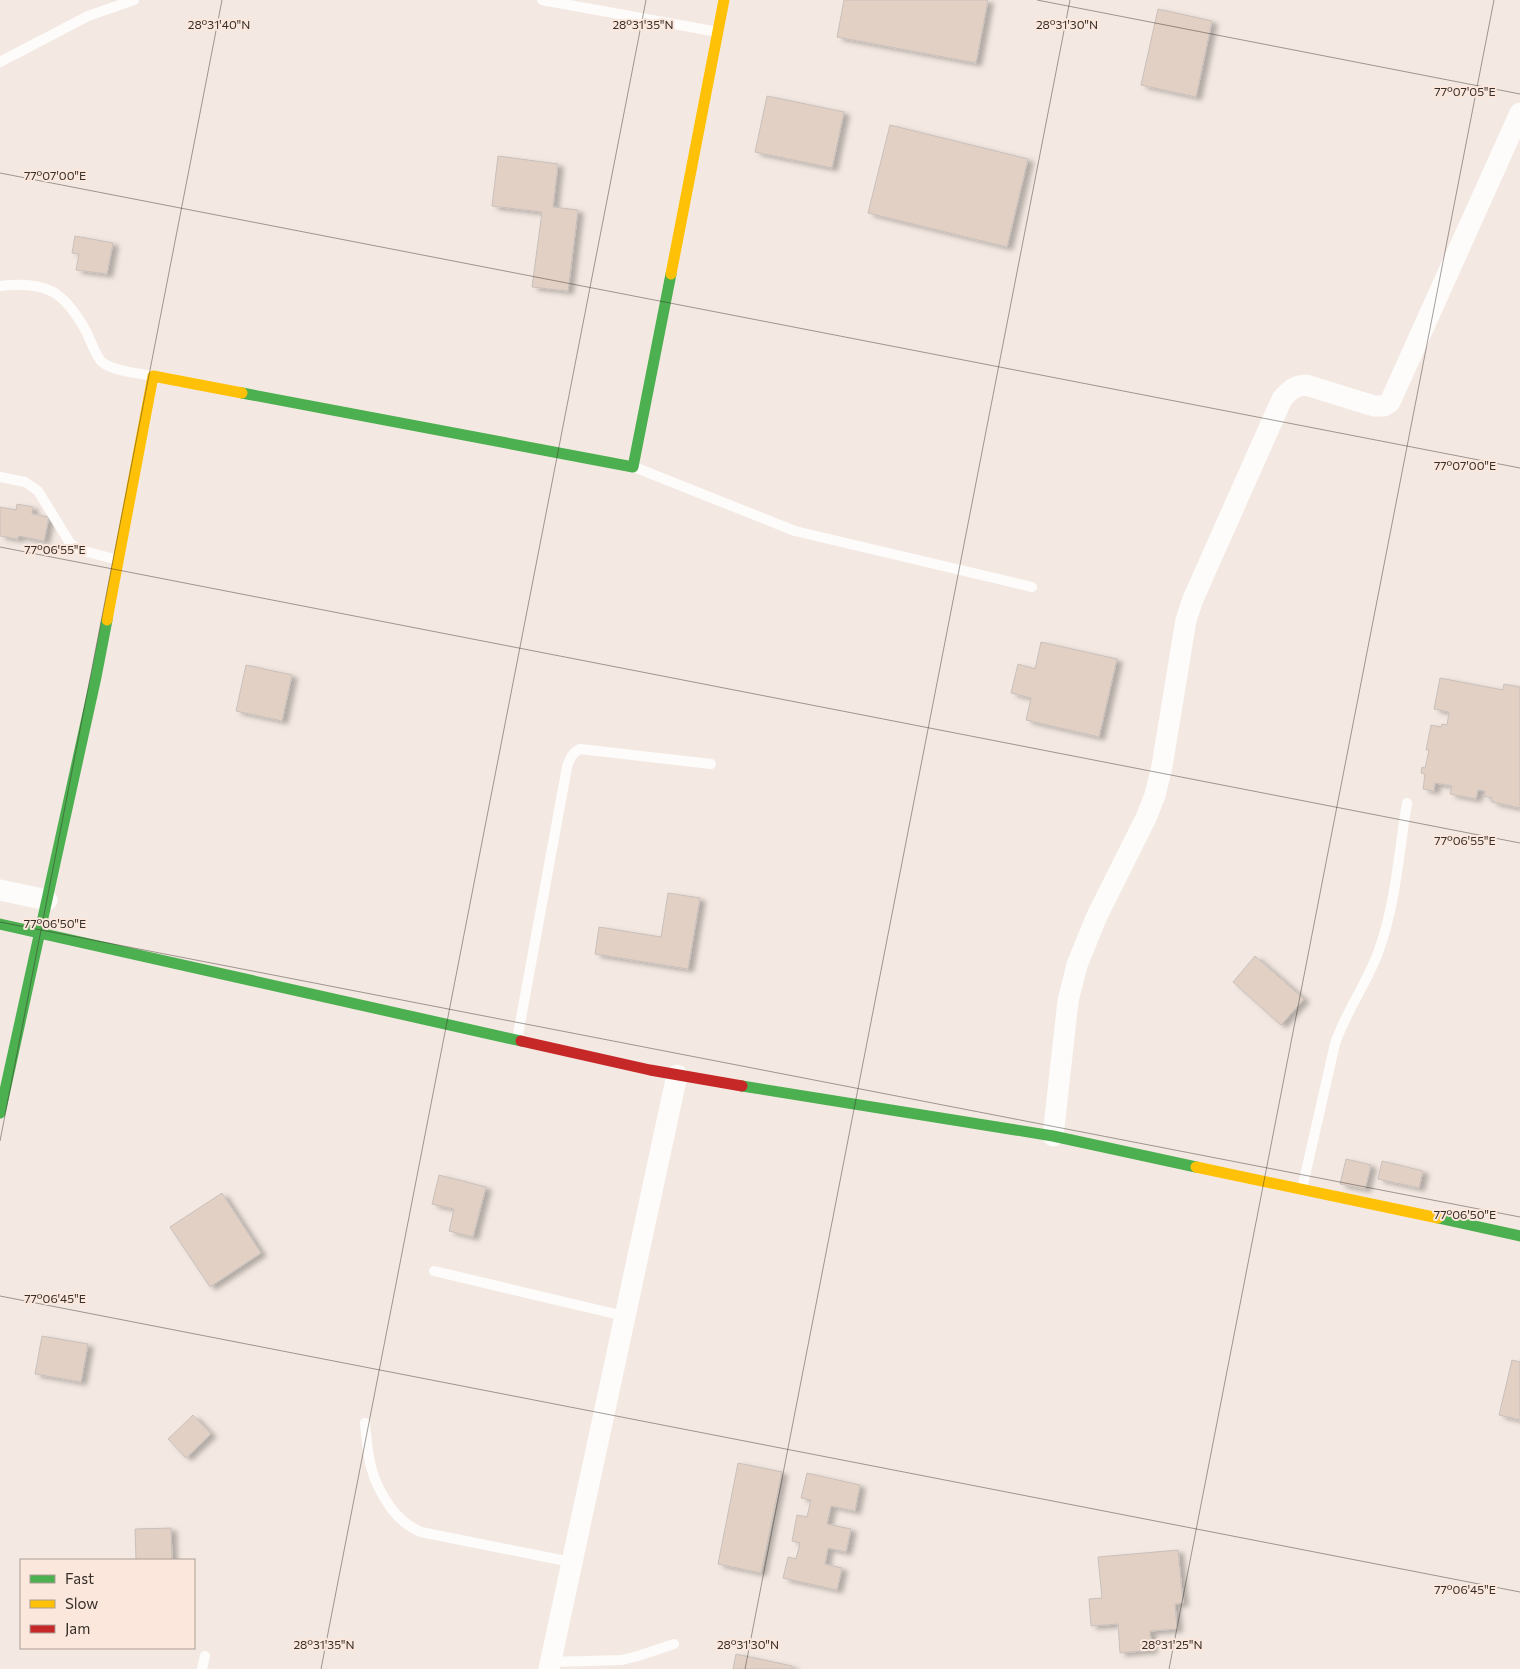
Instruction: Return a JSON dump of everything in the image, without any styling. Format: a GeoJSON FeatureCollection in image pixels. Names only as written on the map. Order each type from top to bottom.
{"type":"FeatureCollection","features":[{"type":"Feature","properties":{"kind":"street"},"geometry":{"type":"LineString","coordinates":[[0,1113],[96,678],[153,376],[633,467],[724,0]]}},
{"type":"Feature","properties":{"kind":"street"},"geometry":{"type":"LineString","coordinates":[[1052,1136],[1068,1001],[1077,965],[1096,918],[1146,818],[1154,795],[1162,766],[1186,620],[1193,599],[1282,399],[1290,390],[1297,386],[1306,385],[1374,406],[1384,406],[1390,402],[1520,114]]}},
{"type":"Feature","properties":{"kind":"street"},"geometry":{"type":"LineString","coordinates":[[0,890],[47,900]]}},
{"type":"Feature","properties":{"kind":"street"},"geometry":{"type":"LineString","coordinates":[[0,924],[517,1041],[677,1075],[1052,1136],[1520,1236]]}},
{"type":"Feature","properties":{"kind":"street"},"geometry":{"type":"LineString","coordinates":[[549,1666],[677,1075]]}},
{"type":"Feature","properties":{"kind":"lane"},"geometry":{"type":"LineString","coordinates":[[0,62],[88,16],[134,0]]}},
{"type":"Feature","properties":{"kind":"lane"},"geometry":{"type":"LineString","coordinates":[[542,0],[718,32]]}},
{"type":"Feature","properties":{"kind":"lane"},"geometry":{"type":"LineString","coordinates":[[0,286],[38,285],[57,293],[70,306],[101,360],[114,368],[153,376]]}},
{"type":"Feature","properties":{"kind":"lane"},"geometry":{"type":"LineString","coordinates":[[633,467],[795,531],[1032,587]]}},
{"type":"Feature","properties":{"kind":"lane"},"geometry":{"type":"LineString","coordinates":[[0,477],[25,482],[38,491],[70,543],[80,550],[118,560]]}},
{"type":"Feature","properties":{"kind":"lane"},"geometry":{"type":"LineString","coordinates":[[517,1041],[567,767],[571,756],[580,749],[711,764]]}},
{"type":"Feature","properties":{"kind":"lane"},"geometry":{"type":"LineString","coordinates":[[1302,1190],[1340,1028],[1380,949],[1386,927],[1407,803]]}},
{"type":"Feature","properties":{"kind":"lane"},"geometry":{"type":"LineString","coordinates":[[0,1054],[13,1055]]}},
{"type":"Feature","properties":{"kind":"lane"},"geometry":{"type":"LineString","coordinates":[[434,1271],[624,1316]]}},
{"type":"Feature","properties":{"kind":"lane"},"geometry":{"type":"LineString","coordinates":[[365,1423],[368,1459],[375,1482],[382,1496],[400,1520],[410,1527],[421,1532],[571,1562]]}},
{"type":"Feature","properties":{"kind":"lane"},"geometry":{"type":"LineString","coordinates":[[549,1666],[622,1660],[674,1644]]}},
{"type":"Feature","properties":{"kind":"lane"},"geometry":{"type":"LineString","coordinates":[[202,1669],[205,1656]]}},
{"type":"Feature","properties":{"kind":"building"},"geometry":{"type":"Polygon","coordinates":[[[844,0],[988,0],[976,63],[837,37],[844,0]]]}},
{"type":"Feature","properties":{"kind":"building"},"geometry":{"type":"Polygon","coordinates":[[[1158,9],[1212,21],[1196,97],[1141,85],[1158,9]]]}},
{"type":"Feature","properties":{"kind":"building"},"geometry":{"type":"Polygon","coordinates":[[[767,96],[844,112],[832,168],[755,152],[767,96]]]}},
{"type":"Feature","properties":{"kind":"building"},"geometry":{"type":"Polygon","coordinates":[[[890,125],[1028,159],[1007,247],[868,213],[890,125]]]}},
{"type":"Feature","properties":{"kind":"building"},"geometry":{"type":"Polygon","coordinates":[[[498,156],[558,164],[553,207],[578,210],[568,291],[532,287],[542,212],[492,206],[498,156]]]}},
{"type":"Feature","properties":{"kind":"building"},"geometry":{"type":"Polygon","coordinates":[[[75,236],[113,243],[107,274],[76,270],[79,254],[72,253],[75,236]]]}},
{"type":"Feature","properties":{"kind":"building"},"geometry":{"type":"Polygon","coordinates":[[[17,504],[33,507],[32,514],[49,517],[44,541],[19,536],[18,539],[0,536],[0,507],[16,510],[17,504]]]}},
{"type":"Feature","properties":{"kind":"building"},"geometry":{"type":"Polygon","coordinates":[[[1041,642],[1117,659],[1099,737],[1026,720],[1031,698],[1011,693],[1018,664],[1035,669],[1041,642]]]}},
{"type":"Feature","properties":{"kind":"building"},"geometry":{"type":"Polygon","coordinates":[[[246,665],[292,675],[282,721],[236,711],[246,665]]]}},
{"type":"Feature","properties":{"kind":"building"},"geometry":{"type":"Polygon","coordinates":[[[1440,678],[1503,690],[1504,684],[1520,687],[1520,808],[1492,802],[1492,798],[1484,796],[1485,791],[1478,790],[1476,799],[1450,794],[1452,786],[1435,783],[1434,791],[1423,789],[1425,774],[1421,773],[1422,767],[1425,768],[1429,750],[1426,750],[1431,725],[1441,727],[1442,724],[1447,725],[1449,712],[1434,709],[1440,678]]]}},
{"type":"Feature","properties":{"kind":"building"},"geometry":{"type":"Polygon","coordinates":[[[668,893],[700,898],[688,969],[595,954],[599,927],[661,937],[668,893]]]}},
{"type":"Feature","properties":{"kind":"building"},"geometry":{"type":"Polygon","coordinates":[[[1255,956],[1304,999],[1281,1025],[1233,982],[1255,956]]]}},
{"type":"Feature","properties":{"kind":"building"},"geometry":{"type":"Polygon","coordinates":[[[1346,1159],[1371,1165],[1365,1189],[1340,1184],[1346,1159]]]}},
{"type":"Feature","properties":{"kind":"building"},"geometry":{"type":"Polygon","coordinates":[[[1382,1161],[1423,1171],[1419,1188],[1378,1179],[1382,1161]]]}},
{"type":"Feature","properties":{"kind":"building"},"geometry":{"type":"Polygon","coordinates":[[[439,1175],[486,1187],[473,1237],[449,1231],[454,1209],[432,1204],[439,1175]]]}},
{"type":"Feature","properties":{"kind":"building"},"geometry":{"type":"Polygon","coordinates":[[[222,1193],[261,1253],[210,1287],[170,1227],[222,1193]]]}},
{"type":"Feature","properties":{"kind":"building"},"geometry":{"type":"Polygon","coordinates":[[[42,1336],[88,1344],[81,1382],[35,1374],[42,1336]]]}},
{"type":"Feature","properties":{"kind":"building"},"geometry":{"type":"Polygon","coordinates":[[[1512,1360],[1520,1362],[1520,1420],[1499,1415],[1512,1360]]]}},
{"type":"Feature","properties":{"kind":"building"},"geometry":{"type":"Polygon","coordinates":[[[193,1415],[211,1434],[186,1458],[168,1439],[193,1415]]]}},
{"type":"Feature","properties":{"kind":"building"},"geometry":{"type":"Polygon","coordinates":[[[738,1463],[782,1472],[761,1573],[718,1564],[738,1463]]]}},
{"type":"Feature","properties":{"kind":"building"},"geometry":{"type":"Polygon","coordinates":[[[807,1473],[860,1485],[855,1511],[831,1506],[827,1524],[851,1529],[846,1552],[828,1548],[825,1564],[842,1568],[837,1590],[783,1578],[788,1557],[796,1559],[800,1543],[792,1541],[797,1515],[807,1517],[811,1500],[801,1498],[807,1473]]]}},
{"type":"Feature","properties":{"kind":"building"},"geometry":{"type":"Polygon","coordinates":[[[171,1528],[172,1559],[136,1559],[135,1529],[171,1528]]]}},
{"type":"Feature","properties":{"kind":"building"},"geometry":{"type":"Polygon","coordinates":[[[1178,1550],[1183,1603],[1175,1604],[1177,1629],[1150,1631],[1152,1650],[1120,1653],[1118,1624],[1091,1626],[1089,1599],[1102,1598],[1098,1557],[1178,1550]]]}},
{"type":"Feature","properties":{"kind":"building"},"geometry":{"type":"Polygon","coordinates":[[[736,1654],[792,1666],[792,1669],[733,1669],[736,1654]]]}},
{"type":"Feature","properties":{"kind":"traffic: fast"},"geometry":{"type":"LineString","coordinates":[[242,393],[633,467],[671,274]]}},
{"type":"Feature","properties":{"kind":"traffic: fast"},"geometry":{"type":"LineString","coordinates":[[0,1113],[107,620]]}},
{"type":"Feature","properties":{"kind":"traffic: fast"},"geometry":{"type":"LineString","coordinates":[[0,924],[521,1041]]}},
{"type":"Feature","properties":{"kind":"traffic: fast"},"geometry":{"type":"LineString","coordinates":[[742,1086],[1053,1136],[1196,1167]]}},
{"type":"Feature","properties":{"kind":"traffic: fast"},"geometry":{"type":"LineString","coordinates":[[1438,1218],[1520,1236]]}},
{"type":"Feature","properties":{"kind":"traffic: slow"},"geometry":{"type":"LineString","coordinates":[[671,274],[724,0]]}},
{"type":"Feature","properties":{"kind":"traffic: slow"},"geometry":{"type":"LineString","coordinates":[[107,620],[153,376],[242,393]]}},
{"type":"Feature","properties":{"kind":"traffic: slow"},"geometry":{"type":"LineString","coordinates":[[1196,1167],[1438,1218]]}},
{"type":"Feature","properties":{"kind":"traffic: jam"},"geometry":{"type":"LineString","coordinates":[[521,1041],[650,1070],[742,1086]]}}]}
